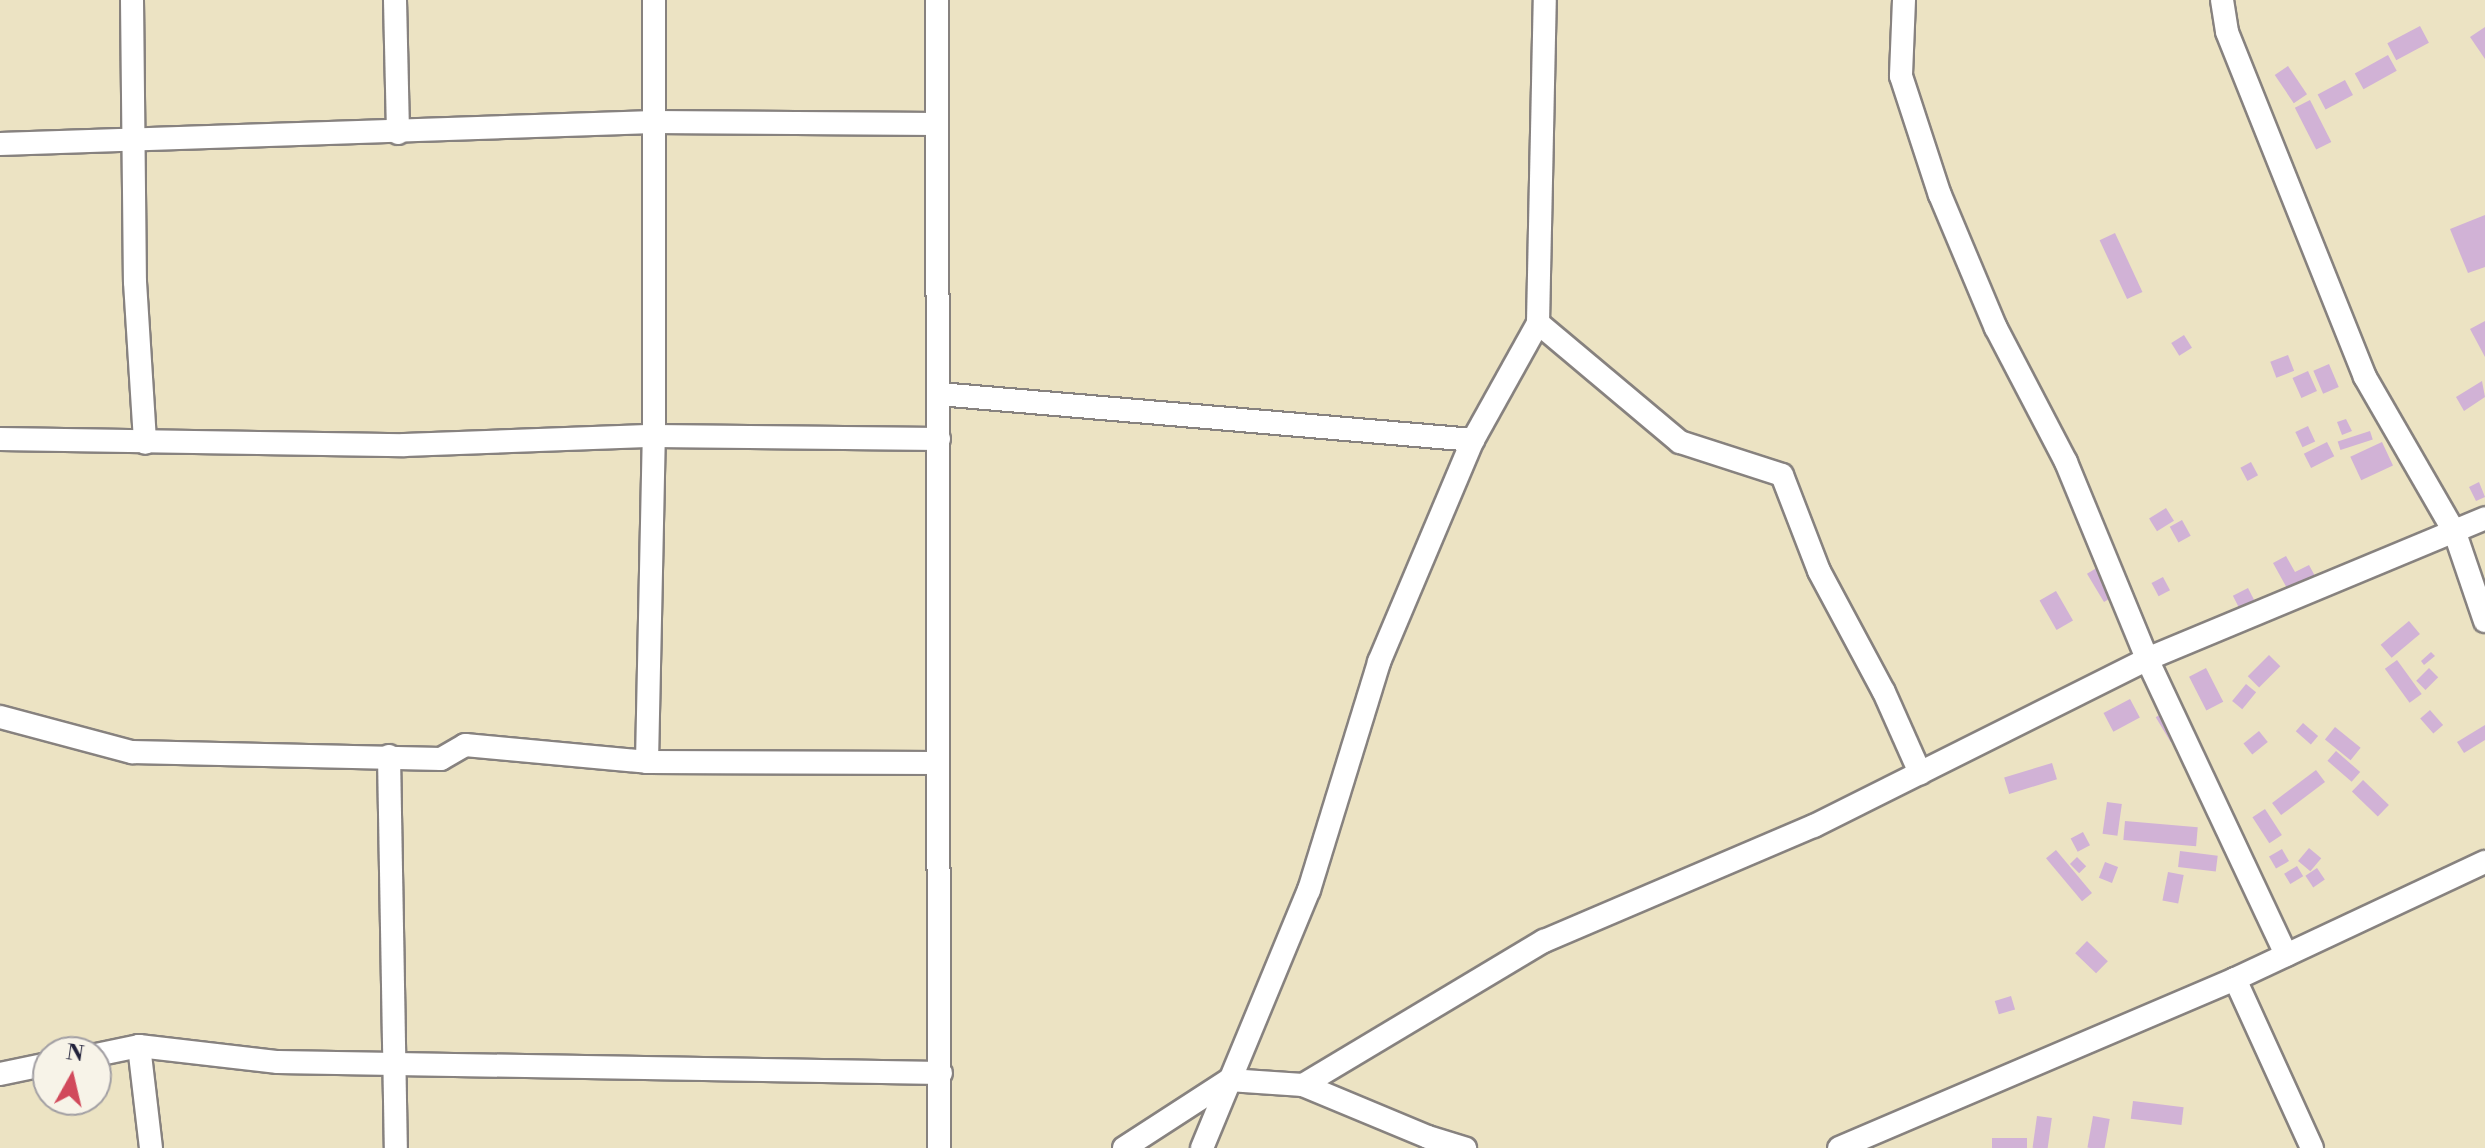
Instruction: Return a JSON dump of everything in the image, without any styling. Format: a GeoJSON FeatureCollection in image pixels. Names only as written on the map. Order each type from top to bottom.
{"type":"FeatureCollection","features":[{"type":"Feature","properties":{"kind":"street"},"geometry":{"type":"LineString","coordinates":[[132,0],[136,139],[135,282],[145,443]]}},
{"type":"Feature","properties":{"kind":"street"},"geometry":{"type":"LineString","coordinates":[[395,0],[398,133]]}},
{"type":"Feature","properties":{"kind":"street"},"geometry":{"type":"LineString","coordinates":[[647,762],[654,436],[654,0]]}},
{"type":"Feature","properties":{"kind":"street"},"geometry":{"type":"LineString","coordinates":[[937,0],[939,1148]]}},
{"type":"Feature","properties":{"kind":"street"},"geometry":{"type":"LineString","coordinates":[[1202,1148],[1309,890],[1379,662],[1473,440],[1538,323],[1545,0]]}},
{"type":"Feature","properties":{"kind":"street"},"geometry":{"type":"LineString","coordinates":[[1904,0],[1901,76],[1940,195],[1996,328],[2066,462],[2147,659],[2286,955]]}},
{"type":"Feature","properties":{"kind":"street"},"geometry":{"type":"LineString","coordinates":[[2222,0],[2227,32],[2365,377],[2455,533],[2485,621]]}},
{"type":"Feature","properties":{"kind":"street"},"geometry":{"type":"LineString","coordinates":[[0,144],[654,122],[937,124]]}},
{"type":"Feature","properties":{"kind":"street"},"geometry":{"type":"LineString","coordinates":[[1538,323],[1680,442],[1782,475],[1819,571],[1884,692],[1920,773]]}},
{"type":"Feature","properties":{"kind":"street"},"geometry":{"type":"LineString","coordinates":[[939,394],[1473,440]]}},
{"type":"Feature","properties":{"kind":"street"},"geometry":{"type":"LineString","coordinates":[[0,439],[404,445],[654,436],[939,439]]}},
{"type":"Feature","properties":{"kind":"street"},"geometry":{"type":"LineString","coordinates":[[1303,1085],[1544,941],[1814,826],[2147,659],[2485,518]]}},
{"type":"Feature","properties":{"kind":"street"},"geometry":{"type":"LineString","coordinates":[[0,717],[132,752],[441,759],[465,745],[647,762],[938,763]]}},
{"type":"Feature","properties":{"kind":"street"},"geometry":{"type":"LineString","coordinates":[[389,756],[396,1148]]}},
{"type":"Feature","properties":{"kind":"street"},"geometry":{"type":"LineString","coordinates":[[1839,1148],[2235,979],[2485,862]]}},
{"type":"Feature","properties":{"kind":"street"},"geometry":{"type":"LineString","coordinates":[[2235,979],[2312,1148]]}},
{"type":"Feature","properties":{"kind":"street"},"geometry":{"type":"LineString","coordinates":[[112,1052],[139,1046],[278,1062],[941,1073]]}},
{"type":"Feature","properties":{"kind":"street"},"geometry":{"type":"LineString","coordinates":[[139,1046],[151,1148]]}},
{"type":"Feature","properties":{"kind":"street"},"geometry":{"type":"LineString","coordinates":[[0,1074],[32,1067]]}},
{"type":"Feature","properties":{"kind":"street"},"geometry":{"type":"LineString","coordinates":[[1124,1148],[1229,1080],[1303,1085],[1428,1137],[1465,1148]]}},
{"type":"Feature","properties":{"kind":"building"},"geometry":{"type":"Polygon","coordinates":[[[2420,26],[2429,43],[2396,60],[2387,43],[2420,26]]]}},
{"type":"Feature","properties":{"kind":"building"},"geometry":{"type":"Polygon","coordinates":[[[2485,27],[2485,59],[2470,37],[2485,27]]]}},
{"type":"Feature","properties":{"kind":"building"},"geometry":{"type":"Polygon","coordinates":[[[2388,55],[2397,71],[2363,89],[2355,73],[2388,55]]]}},
{"type":"Feature","properties":{"kind":"building"},"geometry":{"type":"Polygon","coordinates":[[[2288,66],[2307,94],[2294,103],[2275,75],[2288,66]]]}},
{"type":"Feature","properties":{"kind":"building"},"geometry":{"type":"Polygon","coordinates":[[[2345,80],[2353,95],[2326,110],[2318,95],[2345,80]]]}},
{"type":"Feature","properties":{"kind":"building"},"geometry":{"type":"Polygon","coordinates":[[[2310,100],[2331,142],[2316,150],[2295,108],[2310,100]]]}},
{"type":"Feature","properties":{"kind":"building"},"geometry":{"type":"Polygon","coordinates":[[[2485,215],[2485,267],[2468,273],[2450,229],[2485,215]]]}},
{"type":"Feature","properties":{"kind":"building"},"geometry":{"type":"Polygon","coordinates":[[[2115,233],[2142,292],[2127,299],[2100,240],[2115,233]]]}},
{"type":"Feature","properties":{"kind":"building"},"geometry":{"type":"Polygon","coordinates":[[[2485,321],[2485,357],[2470,329],[2485,321]]]}},
{"type":"Feature","properties":{"kind":"building"},"geometry":{"type":"Polygon","coordinates":[[[2184,335],[2192,348],[2179,356],[2171,343],[2184,335]]]}},
{"type":"Feature","properties":{"kind":"building"},"geometry":{"type":"Polygon","coordinates":[[[2288,355],[2294,371],[2276,378],[2270,362],[2288,355]]]}},
{"type":"Feature","properties":{"kind":"building"},"geometry":{"type":"Polygon","coordinates":[[[2329,364],[2339,387],[2323,394],[2313,371],[2329,364]]]}},
{"type":"Feature","properties":{"kind":"building"},"geometry":{"type":"Polygon","coordinates":[[[2308,371],[2317,391],[2301,398],[2292,378],[2308,371]]]}},
{"type":"Feature","properties":{"kind":"building"},"geometry":{"type":"Polygon","coordinates":[[[2482,381],[2485,397],[2464,411],[2456,397],[2482,381]]]}},
{"type":"Feature","properties":{"kind":"building"},"geometry":{"type":"Polygon","coordinates":[[[2346,419],[2352,431],[2342,435],[2337,422],[2346,419]]]}},
{"type":"Feature","properties":{"kind":"building"},"geometry":{"type":"Polygon","coordinates":[[[2308,426],[2315,441],[2302,447],[2295,432],[2308,426]]]}},
{"type":"Feature","properties":{"kind":"building"},"geometry":{"type":"Polygon","coordinates":[[[2370,431],[2373,440],[2340,450],[2338,442],[2370,431]]]}},
{"type":"Feature","properties":{"kind":"building"},"geometry":{"type":"Polygon","coordinates":[[[2327,442],[2334,456],[2311,468],[2304,454],[2327,442]]]}},
{"type":"Feature","properties":{"kind":"building"},"geometry":{"type":"Polygon","coordinates":[[[2382,442],[2393,466],[2361,480],[2350,457],[2382,442]]]}},
{"type":"Feature","properties":{"kind":"building"},"geometry":{"type":"Polygon","coordinates":[[[2251,462],[2258,475],[2247,481],[2240,468],[2251,462]]]}},
{"type":"Feature","properties":{"kind":"building"},"geometry":{"type":"Polygon","coordinates":[[[2479,482],[2485,497],[2476,501],[2469,487],[2479,482]]]}},
{"type":"Feature","properties":{"kind":"building"},"geometry":{"type":"Polygon","coordinates":[[[2166,508],[2174,521],[2157,531],[2149,519],[2166,508]]]}},
{"type":"Feature","properties":{"kind":"building"},"geometry":{"type":"Polygon","coordinates":[[[2182,520],[2191,536],[2178,543],[2170,527],[2182,520]]]}},
{"type":"Feature","properties":{"kind":"building"},"geometry":{"type":"Polygon","coordinates":[[[2286,556],[2295,572],[2309,565],[2315,576],[2288,590],[2273,563],[2286,556]]]}},
{"type":"Feature","properties":{"kind":"building"},"geometry":{"type":"Polygon","coordinates":[[[2105,563],[2122,591],[2104,602],[2087,574],[2105,563]]]}},
{"type":"Feature","properties":{"kind":"building"},"geometry":{"type":"Polygon","coordinates":[[[2163,577],[2170,590],[2159,596],[2152,583],[2163,577]]]}},
{"type":"Feature","properties":{"kind":"building"},"geometry":{"type":"Polygon","coordinates":[[[2248,588],[2257,606],[2242,614],[2233,596],[2248,588]]]}},
{"type":"Feature","properties":{"kind":"building"},"geometry":{"type":"Polygon","coordinates":[[[2056,591],[2073,620],[2057,630],[2040,601],[2056,591]]]}},
{"type":"Feature","properties":{"kind":"building"},"geometry":{"type":"Polygon","coordinates":[[[2409,621],[2420,634],[2392,658],[2381,645],[2409,621]]]}},
{"type":"Feature","properties":{"kind":"building"},"geometry":{"type":"Polygon","coordinates":[[[2431,652],[2435,656],[2424,665],[2421,661],[2431,652]]]}},
{"type":"Feature","properties":{"kind":"building"},"geometry":{"type":"Polygon","coordinates":[[[2269,655],[2280,666],[2259,688],[2248,676],[2269,655]]]}},
{"type":"Feature","properties":{"kind":"building"},"geometry":{"type":"Polygon","coordinates":[[[2397,660],[2422,694],[2410,703],[2385,669],[2397,660]]]}},
{"type":"Feature","properties":{"kind":"building"},"geometry":{"type":"Polygon","coordinates":[[[2206,668],[2223,702],[2206,710],[2189,677],[2206,668]]]}},
{"type":"Feature","properties":{"kind":"building"},"geometry":{"type":"Polygon","coordinates":[[[2429,668],[2438,677],[2425,690],[2416,681],[2429,668]]]}},
{"type":"Feature","properties":{"kind":"building"},"geometry":{"type":"Polygon","coordinates":[[[2246,684],[2256,692],[2242,709],[2232,701],[2246,684]]]}},
{"type":"Feature","properties":{"kind":"building"},"geometry":{"type":"Polygon","coordinates":[[[2130,699],[2140,718],[2113,732],[2104,713],[2130,699]]]}},
{"type":"Feature","properties":{"kind":"building"},"geometry":{"type":"Polygon","coordinates":[[[2430,710],[2443,725],[2433,734],[2420,719],[2430,710]]]}},
{"type":"Feature","properties":{"kind":"building"},"geometry":{"type":"Polygon","coordinates":[[[2166,711],[2181,736],[2171,742],[2156,717],[2166,711]]]}},
{"type":"Feature","properties":{"kind":"building"},"geometry":{"type":"Polygon","coordinates":[[[2303,723],[2318,736],[2311,744],[2296,731],[2303,723]]]}},
{"type":"Feature","properties":{"kind":"building"},"geometry":{"type":"Polygon","coordinates":[[[2485,725],[2485,740],[2464,753],[2457,742],[2485,725]]]}},
{"type":"Feature","properties":{"kind":"building"},"geometry":{"type":"Polygon","coordinates":[[[2335,727],[2361,748],[2351,760],[2325,739],[2335,727]]]}},
{"type":"Feature","properties":{"kind":"building"},"geometry":{"type":"Polygon","coordinates":[[[2259,731],[2268,742],[2252,754],[2243,744],[2259,731]]]}},
{"type":"Feature","properties":{"kind":"building"},"geometry":{"type":"Polygon","coordinates":[[[2336,751],[2360,772],[2352,782],[2327,761],[2336,751]]]}},
{"type":"Feature","properties":{"kind":"building"},"geometry":{"type":"Polygon","coordinates":[[[2052,763],[2057,779],[2009,794],[2004,778],[2052,763]]]}},
{"type":"Feature","properties":{"kind":"building"},"geometry":{"type":"Polygon","coordinates":[[[2316,770],[2325,782],[2281,815],[2272,803],[2316,770]]]}},
{"type":"Feature","properties":{"kind":"building"},"geometry":{"type":"Polygon","coordinates":[[[2363,780],[2389,805],[2378,817],[2352,792],[2363,780]]]}},
{"type":"Feature","properties":{"kind":"building"},"geometry":{"type":"Polygon","coordinates":[[[2107,802],[2122,804],[2117,836],[2103,834],[2107,802]]]}},
{"type":"Feature","properties":{"kind":"building"},"geometry":{"type":"Polygon","coordinates":[[[2265,809],[2282,835],[2269,843],[2252,817],[2265,809]]]}},
{"type":"Feature","properties":{"kind":"building"},"geometry":{"type":"Polygon","coordinates":[[[2125,821],[2198,827],[2196,846],[2123,840],[2125,821]]]}},
{"type":"Feature","properties":{"kind":"building"},"geometry":{"type":"Polygon","coordinates":[[[2083,832],[2090,845],[2078,852],[2071,839],[2083,832]]]}},
{"type":"Feature","properties":{"kind":"building"},"geometry":{"type":"Polygon","coordinates":[[[2309,848],[2321,858],[2310,871],[2298,861],[2309,848]]]}},
{"type":"Feature","properties":{"kind":"building"},"geometry":{"type":"Polygon","coordinates":[[[2282,849],[2289,861],[2276,869],[2269,856],[2282,849]]]}},
{"type":"Feature","properties":{"kind":"building"},"geometry":{"type":"Polygon","coordinates":[[[2056,850],[2092,893],[2082,901],[2046,858],[2056,850]]]}},
{"type":"Feature","properties":{"kind":"building"},"geometry":{"type":"Polygon","coordinates":[[[2180,851],[2218,856],[2216,872],[2178,867],[2180,851]]]}},
{"type":"Feature","properties":{"kind":"building"},"geometry":{"type":"Polygon","coordinates":[[[2077,857],[2086,866],[2079,873],[2070,864],[2077,857]]]}},
{"type":"Feature","properties":{"kind":"building"},"geometry":{"type":"Polygon","coordinates":[[[2105,862],[2118,867],[2112,883],[2099,878],[2105,862]]]}},
{"type":"Feature","properties":{"kind":"building"},"geometry":{"type":"Polygon","coordinates":[[[2297,866],[2303,876],[2290,884],[2284,874],[2297,866]]]}},
{"type":"Feature","properties":{"kind":"building"},"geometry":{"type":"Polygon","coordinates":[[[2317,868],[2325,880],[2313,887],[2305,876],[2317,868]]]}},
{"type":"Feature","properties":{"kind":"building"},"geometry":{"type":"Polygon","coordinates":[[[2168,872],[2184,875],[2178,904],[2162,900],[2168,872]]]}},
{"type":"Feature","properties":{"kind":"building"},"geometry":{"type":"Polygon","coordinates":[[[2087,941],[2108,961],[2096,973],[2075,953],[2087,941]]]}},
{"type":"Feature","properties":{"kind":"building"},"geometry":{"type":"Polygon","coordinates":[[[2011,996],[2015,1009],[1999,1014],[1995,1001],[2011,996]]]}},
{"type":"Feature","properties":{"kind":"building"},"geometry":{"type":"Polygon","coordinates":[[[2133,1101],[2184,1107],[2181,1125],[2131,1119],[2133,1101]]]}},
{"type":"Feature","properties":{"kind":"building"},"geometry":{"type":"Polygon","coordinates":[[[2037,1116],[2052,1118],[2048,1148],[2033,1148],[2037,1116]]]}},
{"type":"Feature","properties":{"kind":"building"},"geometry":{"type":"Polygon","coordinates":[[[2093,1116],[2110,1119],[2105,1148],[2087,1148],[2093,1116]]]}},
{"type":"Feature","properties":{"kind":"building"},"geometry":{"type":"Polygon","coordinates":[[[1992,1138],[2027,1138],[2027,1148],[1992,1148],[1992,1138]]]}}]}
